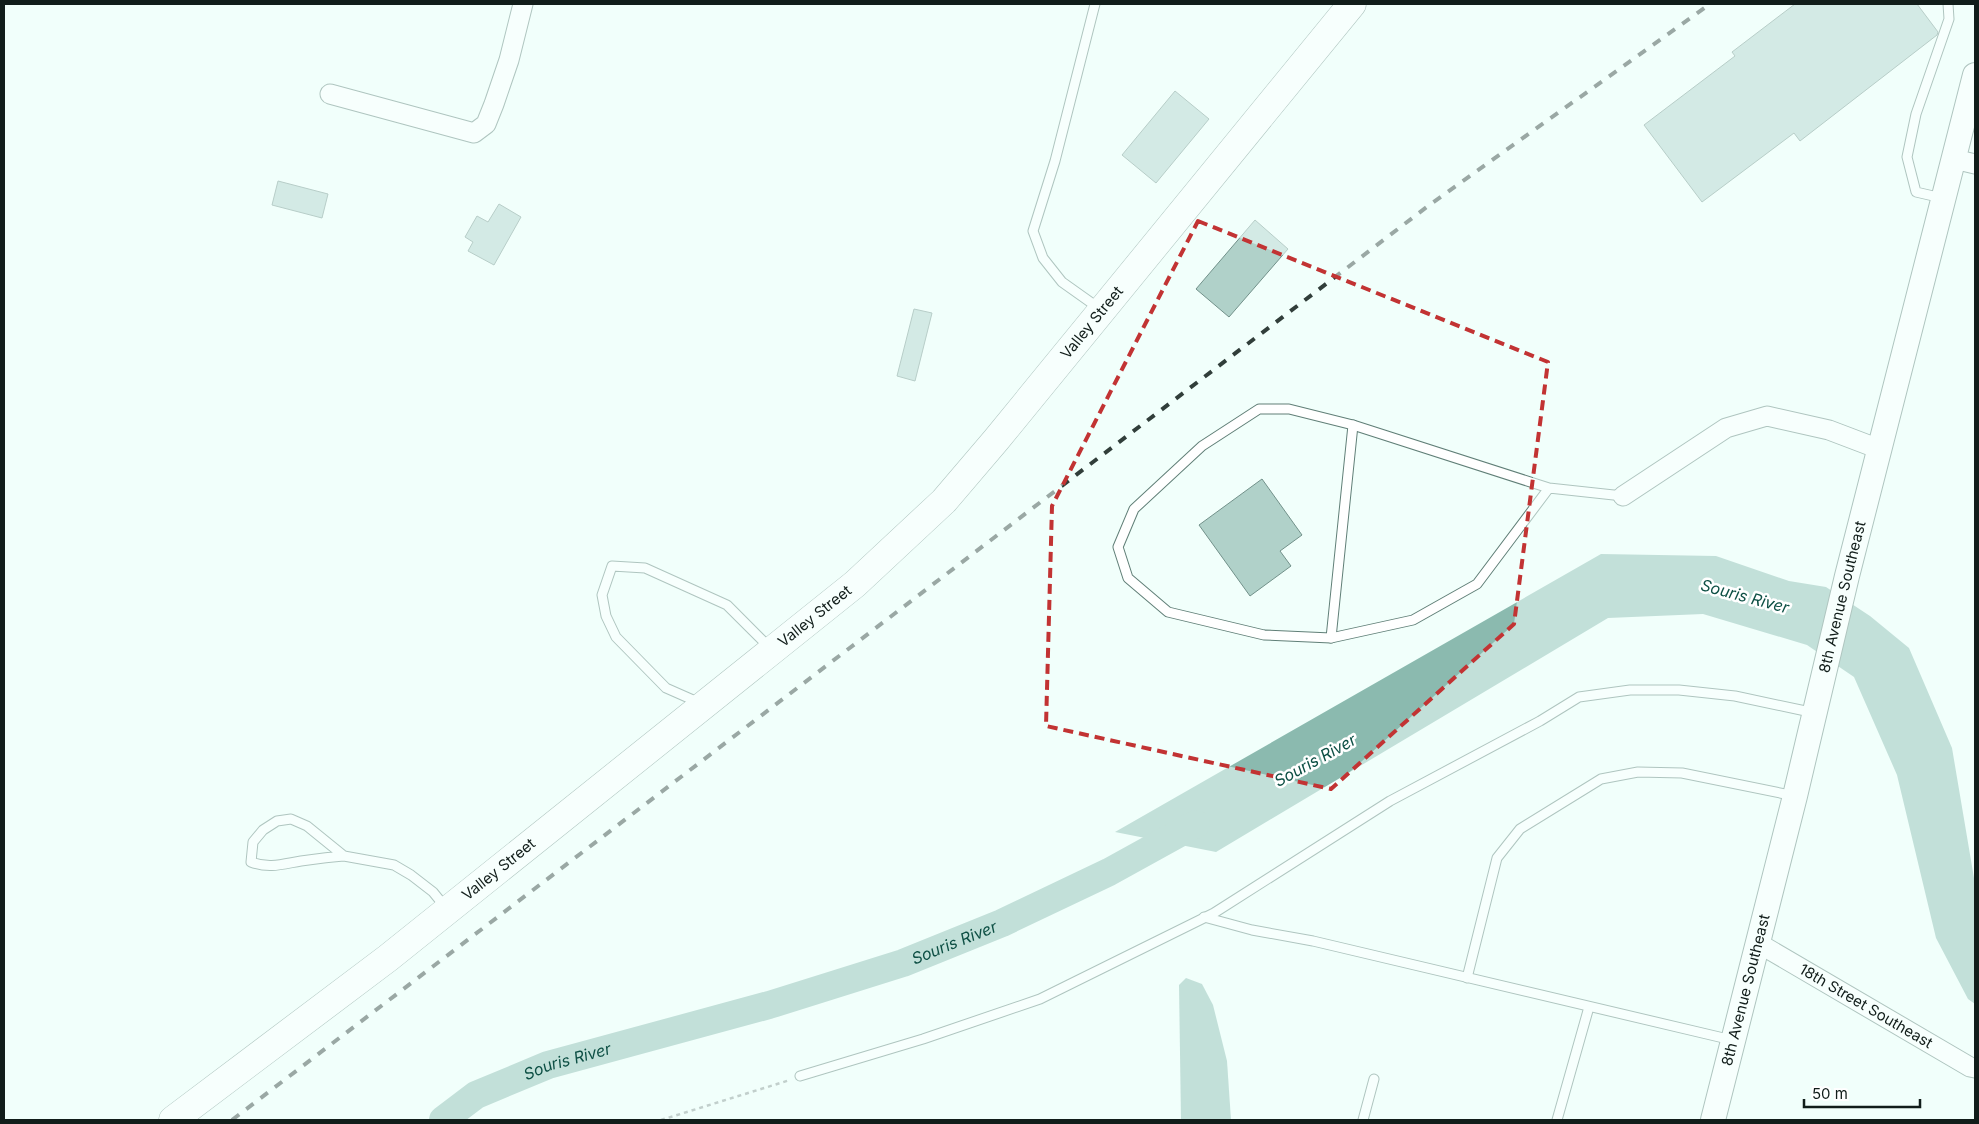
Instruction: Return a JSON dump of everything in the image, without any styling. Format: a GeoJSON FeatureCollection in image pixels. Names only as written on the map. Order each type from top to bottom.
{"type":"FeatureCollection","features":[{"type":"Feature","properties":{"kind":"main road","name":"Valley Street"},"geometry":{"type":"LineString","coordinates":[[173,1120],[388,958],[773,651],[855,584],[944,500],[1102,311],[1352,4]]}},
{"type":"Feature","properties":{"kind":"street"},"geometry":{"type":"LineString","coordinates":[[330,94],[474,133],[486,124],[494,104],[510,60],[523,4]]}},
{"type":"Feature","properties":{"kind":"street","name":"8th Avenue Southeast"},"geometry":{"type":"LineString","coordinates":[[1713,1120],[1795,796],[1879,448],[1944,199],[1965,161],[1975,75]]}},
{"type":"Feature","properties":{"kind":"street"},"geometry":{"type":"LineString","coordinates":[[1623,496],[1726,428],[1767,416],[1828,430],[1879,448]]}},
{"type":"Feature","properties":{"kind":"street","name":"18th Street Southeast"},"geometry":{"type":"LineString","coordinates":[[1758,943],[1970,1067],[1975,1068]]}},
{"type":"Feature","properties":{"kind":"lane"},"geometry":{"type":"LineString","coordinates":[[1095,4],[1055,161],[1033,231],[1043,258],[1062,282],[1102,311]]}},
{"type":"Feature","properties":{"kind":"lane"},"geometry":{"type":"LineString","coordinates":[[1944,199],[1916,192],[1907,157],[1916,114],[1948,19],[1948,4]]}},
{"type":"Feature","properties":{"kind":"lane"},"geometry":{"type":"LineString","coordinates":[[1550,488],[1477,584],[1412,620],[1331,638],[1264,636],[1168,612],[1128,578],[1118,547],[1134,509],[1202,446],[1259,409],[1290,409],[1353,425],[1550,488],[1623,496]]}},
{"type":"Feature","properties":{"kind":"lane"},"geometry":{"type":"LineString","coordinates":[[1331,638],[1353,425]]}},
{"type":"Feature","properties":{"kind":"lane"},"geometry":{"type":"LineString","coordinates":[[705,705],[666,688],[616,638],[606,616],[602,595],[612,566],[646,568],[727,605],[773,651]]}},
{"type":"Feature","properties":{"kind":"lane"},"geometry":{"type":"LineString","coordinates":[[800,1076],[923,1039],[1040,998],[1204,917],[1262,884],[1390,801],[1540,721],[1579,697],[1630,690],[1679,690],[1817,703]]}},
{"type":"Feature","properties":{"kind":"lane"},"geometry":{"type":"LineString","coordinates":[[1467,978],[1497,858],[1520,829],[1601,779],[1638,772],[1682,773],[1795,796]]}},
{"type":"Feature","properties":{"kind":"lane"},"geometry":{"type":"LineString","coordinates":[[344,856],[308,826],[291,819],[277,821],[263,830],[252,842],[251,862],[262,866],[276,867],[303,861],[344,856],[394,865],[433,892],[448,910]]}},
{"type":"Feature","properties":{"kind":"lane"},"geometry":{"type":"LineString","coordinates":[[1204,917],[1252,930],[1313,941],[1733,1040]]}},
{"type":"Feature","properties":{"kind":"lane"},"geometry":{"type":"LineString","coordinates":[[1557,1120],[1589,1007]]}},
{"type":"Feature","properties":{"kind":"lane"},"geometry":{"type":"LineString","coordinates":[[1363,1120],[1374,1079]]}},
{"type":"Feature","properties":{"kind":"path"},"geometry":{"type":"LineString","coordinates":[[661,1120],[800,1076]]}},
{"type":"Feature","properties":{"kind":"highlighted area"},"geometry":{"type":"Polygon","coordinates":[[[1198,221],[1548,362],[1514,624],[1331,789],[1046,726],[1052,506],[1198,221]]]}},
{"type":"Feature","properties":{"kind":"water"},"geometry":{"type":"Polygon","coordinates":[[[1601,554],[1716,556],[1789,581],[1826,587],[1870,616],[1909,648],[1952,748],[1975,884],[1975,1004],[1968,999],[1936,938],[1897,775],[1854,677],[1807,645],[1703,614],[1608,618],[1216,852],[1115,832],[1601,554]]]}},
{"type":"Feature","properties":{"kind":"water"},"geometry":{"type":"Polygon","coordinates":[[[1186,978],[1202,984],[1213,1005],[1227,1061],[1231,1120],[1181,1120],[1179,985],[1186,978]]]}},
{"type":"Feature","properties":{"kind":"building"},"geometry":{"type":"Polygon","coordinates":[[[1795,4],[1917,4],[1938,32],[1937,35],[1800,141],[1794,133],[1702,202],[1644,125],[1735,56],[1732,52],[1795,4]]]}},
{"type":"Feature","properties":{"kind":"building"},"geometry":{"type":"Polygon","coordinates":[[[1175,91],[1209,119],[1156,183],[1122,155],[1175,91]]]}},
{"type":"Feature","properties":{"kind":"building"},"geometry":{"type":"Polygon","coordinates":[[[278,181],[328,194],[322,218],[272,205],[278,181]]]}},
{"type":"Feature","properties":{"kind":"building"},"geometry":{"type":"Polygon","coordinates":[[[499,204],[521,217],[494,265],[468,251],[473,242],[465,237],[477,216],[488,222],[499,204]]]}},
{"type":"Feature","properties":{"kind":"building"},"geometry":{"type":"Polygon","coordinates":[[[1255,220],[1288,249],[1229,317],[1196,289],[1255,220]]]}},
{"type":"Feature","properties":{"kind":"building"},"geometry":{"type":"Polygon","coordinates":[[[914,309],[932,313],[915,381],[897,376],[914,309]]]}},
{"type":"Feature","properties":{"kind":"building"},"geometry":{"type":"Polygon","coordinates":[[[1262,479],[1302,535],[1280,551],[1291,566],[1250,596],[1199,525],[1262,479]]]}},
{"type":"Feature","properties":{"kind":"waterway","name":"Souris River"},"geometry":{"type":"LineString","coordinates":[[443,1120],[476,1095],[548,1065],[769,1005],[903,963],[1002,923],[1109,872],[1196,824]]}},
{"type":"Feature","properties":{"kind":"railway"},"geometry":{"type":"LineString","coordinates":[[232,1120],[1428,206],[1710,4]]}}]}
